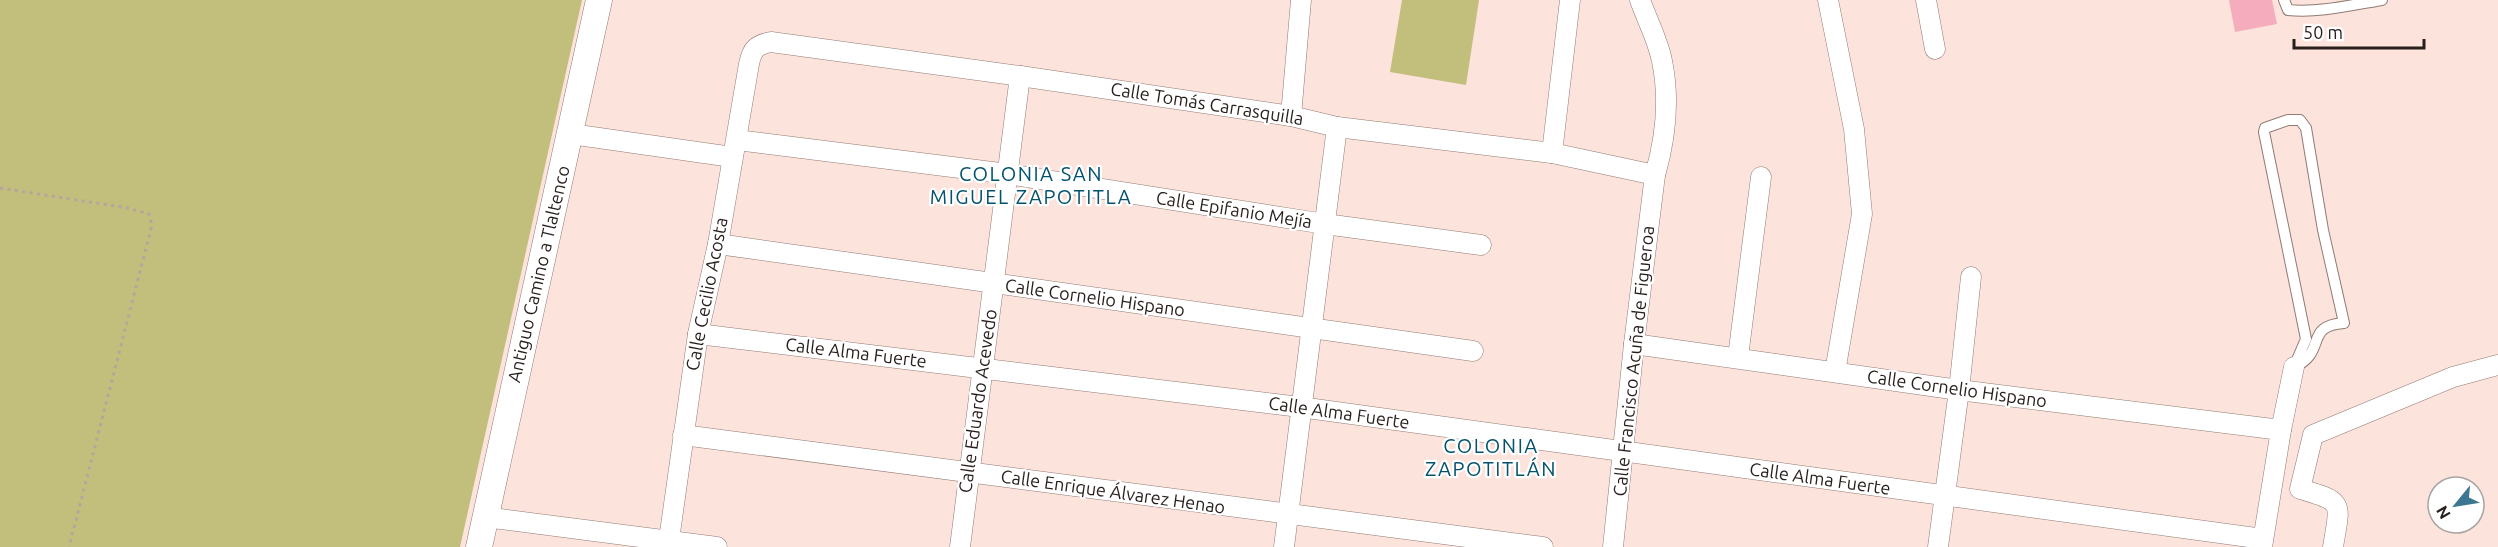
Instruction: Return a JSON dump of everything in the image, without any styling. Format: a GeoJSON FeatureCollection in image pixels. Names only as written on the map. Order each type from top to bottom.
{"type":"FeatureCollection","features":[{"type":"Feature","properties":{"kind":"street","name":"Antiguo Camino a Tlaltenco"},"geometry":{"type":"LineString","coordinates":[[479,547],[599,0]]}},
{"type":"Feature","properties":{"kind":"street"},"geometry":{"type":"LineString","coordinates":[[1291,116],[1301,0]]}},
{"type":"Feature","properties":{"kind":"street"},"geometry":{"type":"LineString","coordinates":[[1552,153],[1570,0]]}},
{"type":"Feature","properties":{"kind":"street","name":"Calle Francisco Acuña de Figueroa"},"geometry":{"type":"LineString","coordinates":[[1613,547],[1634,344],[1655,175],[1668,114],[1662,59],[1640,0]]}},
{"type":"Feature","properties":{"kind":"street"},"geometry":{"type":"LineString","coordinates":[[1828,0],[1854,129],[1862,214],[1835,372]]}},
{"type":"Feature","properties":{"kind":"street"},"geometry":{"type":"LineString","coordinates":[[1926,0],[1935,49]]}},
{"type":"Feature","properties":{"kind":"street","name":"Calle Tomás Carrasquilla"},"geometry":{"type":"LineString","coordinates":[[758,45],[771,42],[1291,116],[1337,126],[1552,153],[1655,175]]}},
{"type":"Feature","properties":{"kind":"street","name":"Calle Cecilio Acosta"},"geometry":{"type":"LineString","coordinates":[[668,544],[698,334],[718,243],[751,52],[758,45]]}},
{"type":"Feature","properties":{"kind":"street","name":"Calle Eduardo Acevedo"},"geometry":{"type":"LineString","coordinates":[[960,547],[967,473],[1020,76]]}},
{"type":"Feature","properties":{"kind":"street"},"geometry":{"type":"LineString","coordinates":[[1284,547],[1337,126]]}},
{"type":"Feature","properties":{"kind":"street","name":"Calle Epifanio Mejía"},"geometry":{"type":"LineString","coordinates":[[571,134],[1008,174],[1325,224],[1481,245]]}},
{"type":"Feature","properties":{"kind":"street"},"geometry":{"type":"LineString","coordinates":[[1738,357],[1761,177]]}},
{"type":"Feature","properties":{"kind":"street","name":"Calle Cornelio Hispano"},"geometry":{"type":"LineString","coordinates":[[718,243],[1473,351]]}},
{"type":"Feature","properties":{"kind":"street"},"geometry":{"type":"LineString","coordinates":[[1938,547],[1971,277]]}},
{"type":"Feature","properties":{"kind":"street","name":"Calle Alma Fuerte"},"geometry":{"type":"LineString","coordinates":[[698,334],[1300,407],[2263,543]]}},
{"type":"Feature","properties":{"kind":"street","name":"Calle Cornelio Hispano"},"geometry":{"type":"LineString","coordinates":[[1634,344],[1959,390],[2281,430]]}},
{"type":"Feature","properties":{"kind":"street"},"geometry":{"type":"LineString","coordinates":[[2333,547],[2338,513],[2336,504],[2329,497],[2300,489],[2313,435],[2452,377],[2498,365]]}},
{"type":"Feature","properties":{"kind":"street"},"geometry":{"type":"LineString","coordinates":[[2263,543],[2281,430],[2294,367]]}},
{"type":"Feature","properties":{"kind":"street","name":"Calle Enrique Álvarez Henao"},"geometry":{"type":"LineString","coordinates":[[683,435],[1543,547]]}},
{"type":"Feature","properties":{"kind":"street"},"geometry":{"type":"LineString","coordinates":[[485,517],[668,544],[717,547]]}},
{"type":"Feature","properties":{"kind":"lane"},"geometry":{"type":"LineString","coordinates":[[2284,0],[2288,10],[2299,11],[2323,10],[2382,0]]}},
{"type":"Feature","properties":{"kind":"lane"},"geometry":{"type":"LineString","coordinates":[[2300,120],[2306,128],[2323,230],[2344,324],[2328,325],[2322,330],[2318,336],[2317,345],[2306,362],[2294,367],[2306,339],[2264,132],[2265,128],[2274,123],[2300,120]]}},
{"type":"Feature","properties":{"kind":"path"},"geometry":{"type":"LineString","coordinates":[[0,188],[128,208],[148,214],[152,225],[69,547]]}},
{"type":"Feature","properties":{"kind":"shaded area"},"geometry":{"type":"Polygon","coordinates":[[[0,0],[582,0],[460,547],[0,547],[0,0]]]}},
{"type":"Feature","properties":{"kind":"shaded area"},"geometry":{"type":"Polygon","coordinates":[[[1402,0],[1479,0],[1466,85],[1390,72],[1402,0]]]}},
{"type":"Feature","properties":{"kind":"building"},"geometry":{"type":"Polygon","coordinates":[[[2229,0],[2272,0],[2277,24],[2235,32],[2229,0]]]}},
{"type":"Feature","properties":{"kind":"district","name":"COLONIA SAN MIGUEL ZAPOTITLA"},"geometry":{"type":"Point","coordinates":[1031,186]}},
{"type":"Feature","properties":{"kind":"district","name":"COLONIA ZAPOTITLÁN"},"geometry":{"type":"Point","coordinates":[1491,458]}}]}
